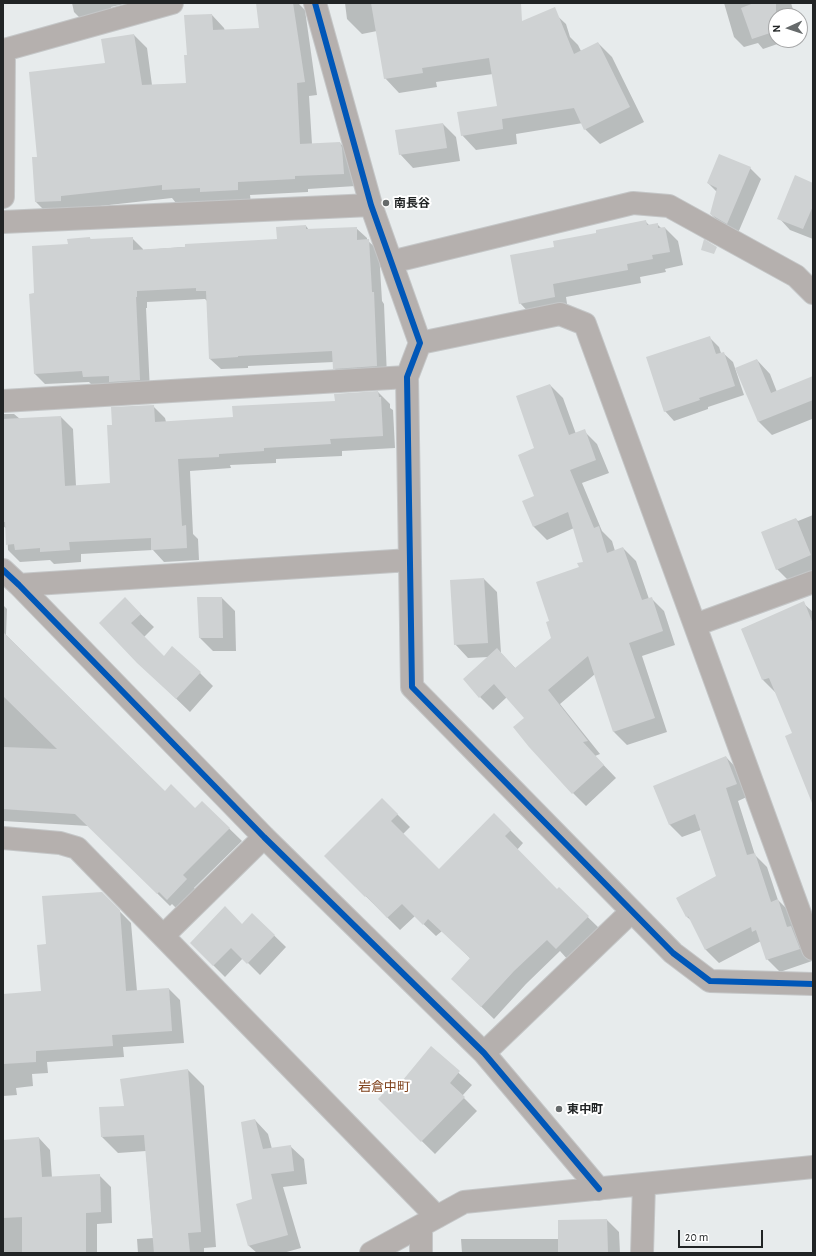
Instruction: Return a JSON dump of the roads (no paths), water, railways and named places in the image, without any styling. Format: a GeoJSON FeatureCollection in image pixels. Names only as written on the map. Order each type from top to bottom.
{"type":"FeatureCollection","features":[{"type":"Feature","properties":{"kind":"street"},"geometry":{"type":"LineString","coordinates":[[3,197],[4,50],[172,3]]}},
{"type":"Feature","properties":{"kind":"street"},"geometry":{"type":"LineString","coordinates":[[315,3],[371,205],[420,343],[407,377],[412,687],[673,953],[710,981],[813,984]]}},
{"type":"Feature","properties":{"kind":"street"},"geometry":{"type":"LineString","coordinates":[[391,262],[633,203],[669,206],[796,276],[813,294]]}},
{"type":"Feature","properties":{"kind":"street"},"geometry":{"type":"LineString","coordinates":[[3,222],[371,205]]}},
{"type":"Feature","properties":{"kind":"street"},"geometry":{"type":"LineString","coordinates":[[420,343],[560,314],[585,324],[813,949]]}},
{"type":"Feature","properties":{"kind":"street"},"geometry":{"type":"LineString","coordinates":[[3,401],[407,377]]}},
{"type":"Feature","properties":{"kind":"street"},"geometry":{"type":"LineString","coordinates":[[19,584],[410,560]]}},
{"type":"Feature","properties":{"kind":"street"},"geometry":{"type":"LineString","coordinates":[[3,570],[19,584],[264,837],[484,1053],[599,1189]]}},
{"type":"Feature","properties":{"kind":"street"},"geometry":{"type":"LineString","coordinates":[[695,625],[813,582]]}},
{"type":"Feature","properties":{"kind":"street"},"geometry":{"type":"LineString","coordinates":[[163,936],[264,837]]}},
{"type":"Feature","properties":{"kind":"street"},"geometry":{"type":"LineString","coordinates":[[3,838],[60,843],[77,848],[163,936],[429,1222]]}},
{"type":"Feature","properties":{"kind":"street"},"geometry":{"type":"LineString","coordinates":[[484,1053],[632,911]]}},
{"type":"Feature","properties":{"kind":"street"},"geometry":{"type":"LineString","coordinates":[[371,1253],[464,1202],[813,1167]]}},
{"type":"Feature","properties":{"kind":"street"},"geometry":{"type":"LineString","coordinates":[[642,1253],[644,1184]]}},
{"type":"Feature","properties":{"kind":"street"},"geometry":{"type":"LineString","coordinates":[[421,1253],[429,1222]]}},
{"type":"Feature","properties":{"kind":"place","name":"南長谷"},"geometry":{"type":"Point","coordinates":[386,203]}},
{"type":"Feature","properties":{"kind":"place","name":"東中町"},"geometry":{"type":"Point","coordinates":[559,1109]}},
{"type":"Feature","properties":{"kind":"district","name":"岩倉中町"},"geometry":{"type":"Point","coordinates":[384,1087]}}]}
